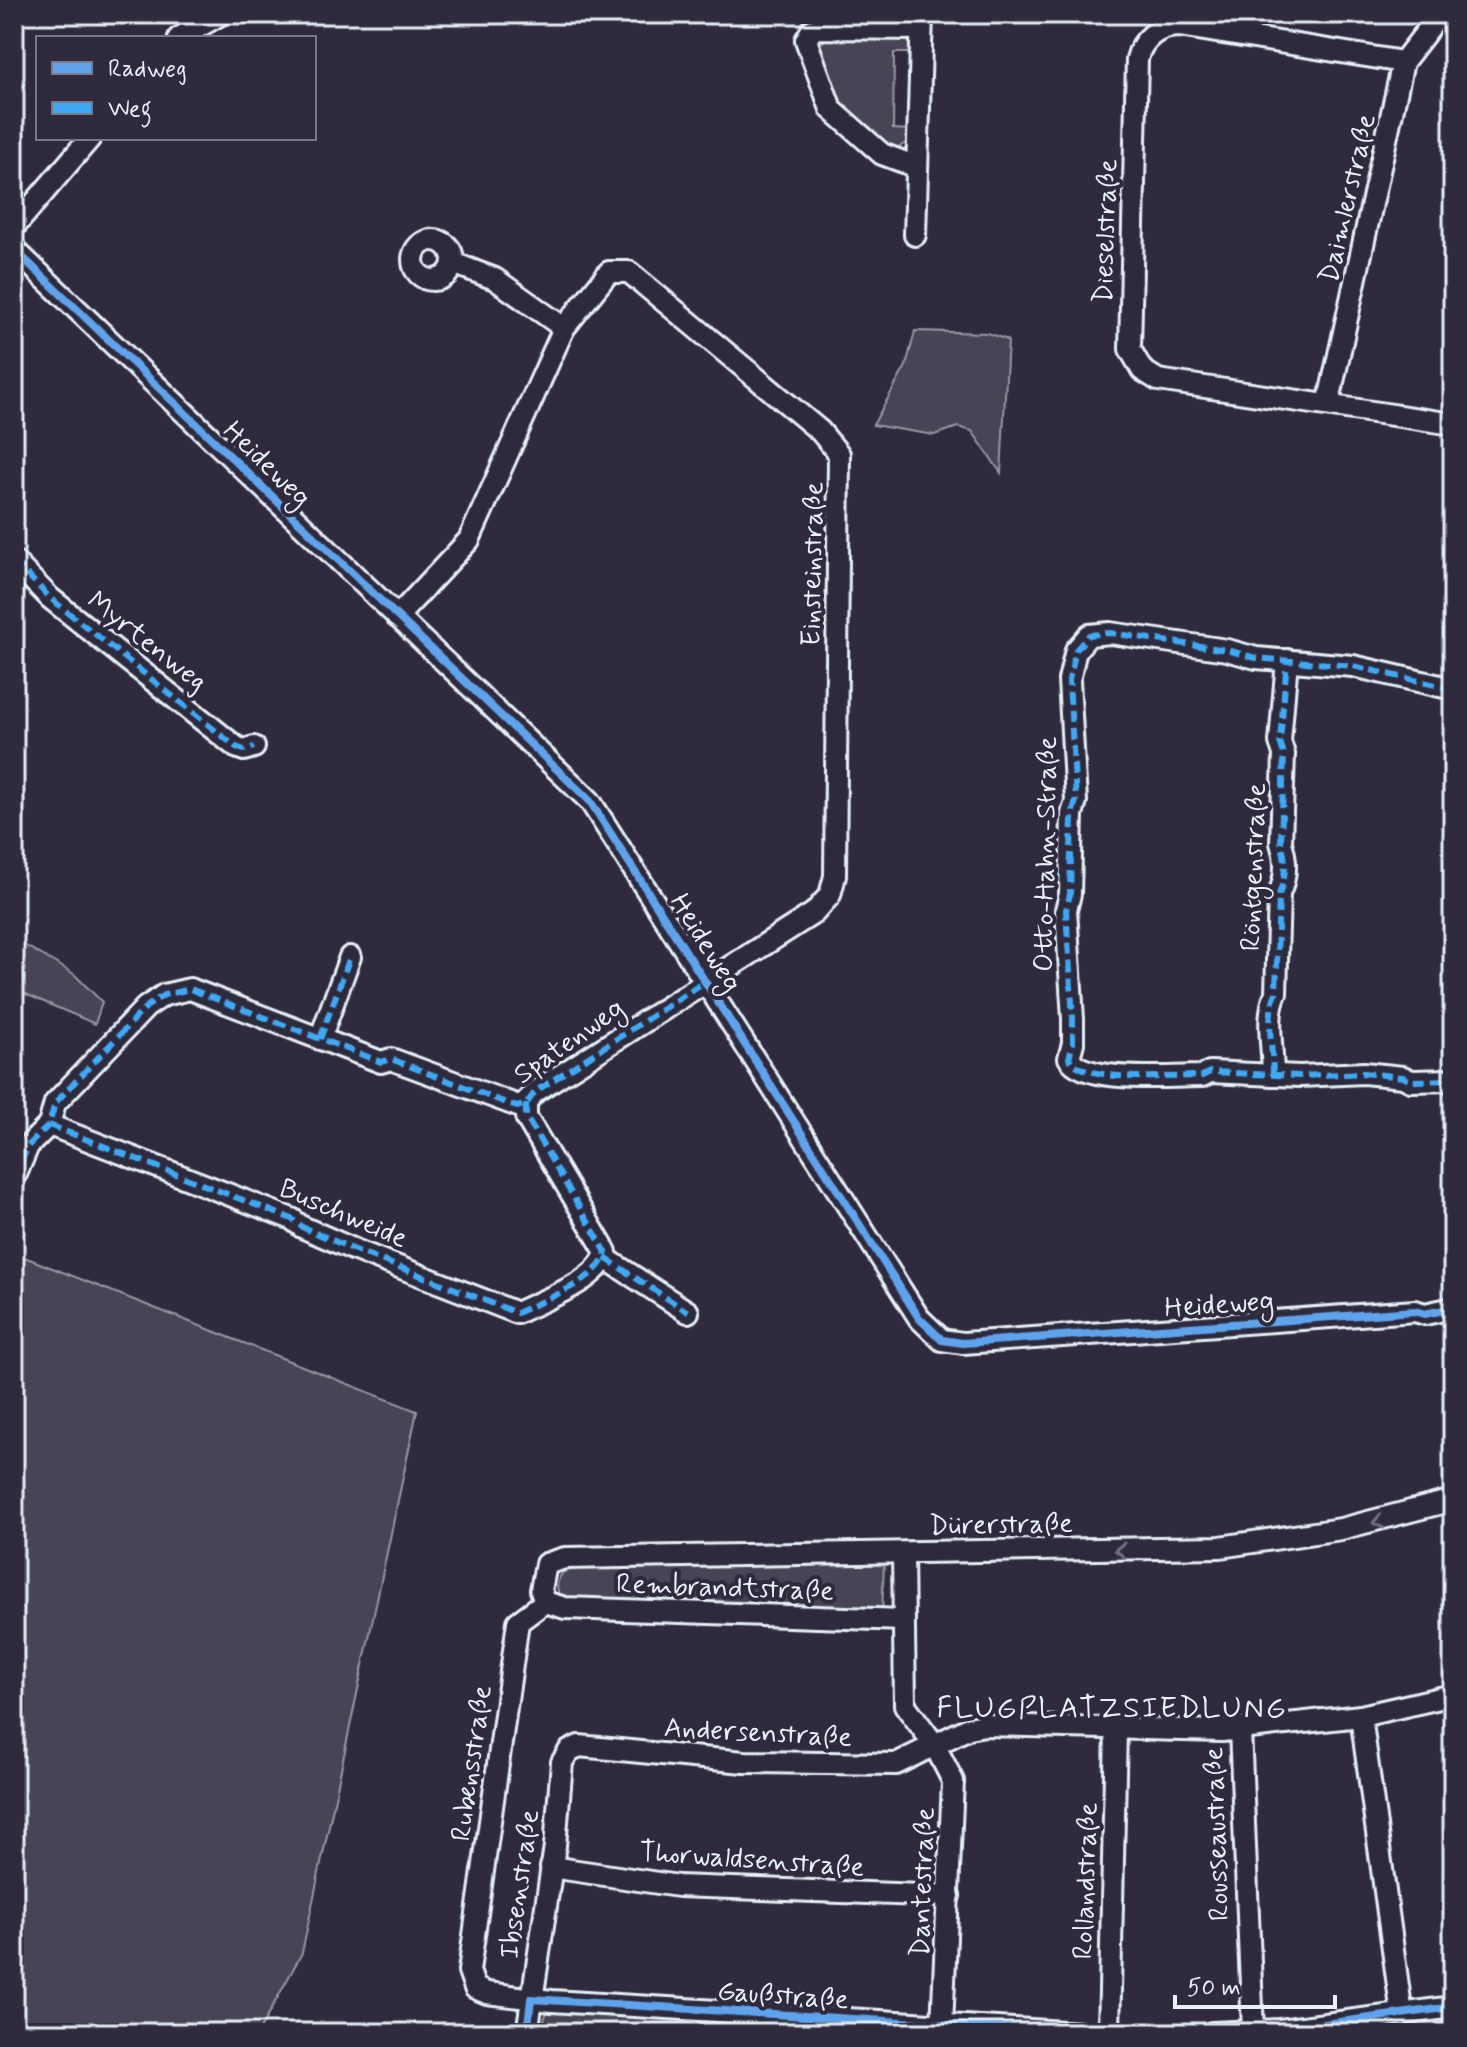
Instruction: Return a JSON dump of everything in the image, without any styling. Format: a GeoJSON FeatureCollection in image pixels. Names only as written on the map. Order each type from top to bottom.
{"type":"FeatureCollection","features":[{"type":"Feature","properties":{"kind":"street"},"geometry":{"type":"LineString","coordinates":[[182,36],[221,14]]}},
{"type":"Feature","properties":{"kind":"street","name":"Daimlerstraße"},"geometry":{"type":"LineString","coordinates":[[1328,405],[1403,62],[1440,14]]}},
{"type":"Feature","properties":{"kind":"street"},"geometry":{"type":"LineString","coordinates":[[915,235],[922,22],[819,28],[809,33],[806,40],[831,109],[882,154],[917,167]]}},
{"type":"Feature","properties":{"kind":"street","name":"Dieselstraße"},"geometry":{"type":"LineString","coordinates":[[1403,62],[1179,26],[1164,28],[1151,36],[1137,59],[1129,337],[1134,360],[1158,380],[1453,424]]}},
{"type":"Feature","properties":{"kind":"street"},"geometry":{"type":"LineString","coordinates":[[15,251],[19,239],[14,228],[88,140]]}},
{"type":"Feature","properties":{"kind":"street","name":"Heideweg"},"geometry":{"type":"LineString","coordinates":[[15,251],[590,801],[919,1318],[942,1340],[971,1343],[1415,1311],[1425,1314],[1453,1308]]}},
{"type":"Feature","properties":{"kind":"street"},"geometry":{"type":"LineString","coordinates":[[453,263],[495,279],[564,328]]}},
{"type":"Feature","properties":{"kind":"street","name":"Einsteinstraße"},"geometry":{"type":"LineString","coordinates":[[397,617],[469,540],[564,328],[605,275],[625,269],[820,431],[839,454],[833,889],[814,913],[706,981]]}},
{"type":"Feature","properties":{"kind":"street","name":"Myrtenweg"},"geometry":{"type":"LineString","coordinates":[[14,561],[50,598],[236,747],[244,750],[254,747]]}},
{"type":"Feature","properties":{"kind":"street","name":"Otto-Hahn-Straße"},"geometry":{"type":"LineString","coordinates":[[1453,689],[1353,666],[1287,660],[1098,633],[1089,635],[1078,646],[1069,680],[1076,765],[1070,894],[1066,910],[1073,1019],[1071,1063],[1078,1069],[1102,1075],[1364,1073],[1411,1081],[1453,1080]]}},
{"type":"Feature","properties":{"kind":"street","name":"Röntgenstraße"},"geometry":{"type":"LineString","coordinates":[[1273,1075],[1271,1004],[1276,993],[1279,894],[1284,882],[1285,854],[1281,843],[1284,754],[1280,742],[1287,660]]}},
{"type":"Feature","properties":{"kind":"street"},"geometry":{"type":"LineString","coordinates":[[320,1039],[350,957]]}},
{"type":"Feature","properties":{"kind":"street","name":"Spatenweg"},"geometry":{"type":"LineString","coordinates":[[14,1179],[28,1146],[49,1125],[55,1103],[146,1007],[164,995],[190,989],[381,1062],[391,1059],[512,1106],[526,1104],[548,1084],[706,981]]}},
{"type":"Feature","properties":{"kind":"street"},"geometry":{"type":"LineString","coordinates":[[526,1104],[526,1117],[602,1242],[605,1258],[688,1312]]}},
{"type":"Feature","properties":{"kind":"street","name":"Buschweide"},"geometry":{"type":"LineString","coordinates":[[49,1125],[292,1219],[355,1250],[517,1313],[577,1284],[605,1258]]}},
{"type":"Feature","properties":{"kind":"street","name":"Dürerstraße"},"geometry":{"type":"LineString","coordinates":[[545,1602],[541,1590],[546,1564],[565,1558],[1220,1547],[1303,1537],[1381,1521],[1453,1500]]}},
{"type":"Feature","properties":{"kind":"street","name":"Dantestraße"},"geometry":{"type":"LineString","coordinates":[[903,1553],[905,1705],[934,1744],[953,1781],[942,2026]]}},
{"type":"Feature","properties":{"kind":"street","name":"Rembrandtstraße"},"geometry":{"type":"LineString","coordinates":[[545,1602],[565,1608],[904,1620]]}},
{"type":"Feature","properties":{"kind":"street","name":"Rubensstraße"},"geometry":{"type":"LineString","coordinates":[[472,1985],[469,1971],[518,1622],[545,1602]]}},
{"type":"Feature","properties":{"kind":"street","name":"Andersenstraße"},"geometry":{"type":"LineString","coordinates":[[574,1748],[744,1762],[896,1764],[911,1760],[934,1744],[984,1725],[1177,1733],[1240,1730],[1361,1716],[1453,1695]]}},
{"type":"Feature","properties":{"kind":"street"},"geometry":{"type":"LineString","coordinates":[[1361,1716],[1402,2015]]}},
{"type":"Feature","properties":{"kind":"street","name":"Rollandstraße"},"geometry":{"type":"LineString","coordinates":[[1109,2033],[1116,1730]]}},
{"type":"Feature","properties":{"kind":"street","name":"Rousseaustraße"},"geometry":{"type":"LineString","coordinates":[[1240,1730],[1253,2031]]}},
{"type":"Feature","properties":{"kind":"street","name":"Ibsenstraße"},"geometry":{"type":"LineString","coordinates":[[527,2033],[551,1867],[562,1762],[574,1748]]}},
{"type":"Feature","properties":{"kind":"street","name":"Thorwaldsenstraße"},"geometry":{"type":"LineString","coordinates":[[551,1867],[678,1886],[949,1896]]}},
{"type":"Feature","properties":{"kind":"street","name":"Gaußstraße"},"geometry":{"type":"LineString","coordinates":[[472,1985],[487,1993],[531,1999],[1081,2033]]}},
{"type":"Feature","properties":{"kind":"street"},"geometry":{"type":"LineString","coordinates":[[1212,2033],[1402,2015],[1453,2007]]}},
{"type":"Feature","properties":{"kind":"shaded area"},"geometry":{"type":"Polygon","coordinates":[[[830,37],[906,39],[913,44],[913,53],[894,53],[893,129],[911,130],[909,141],[897,148],[888,147],[838,102],[817,46],[830,37]]]}},
{"type":"Feature","properties":{"kind":"shaded area"},"geometry":{"type":"Polygon","coordinates":[[[915,331],[987,333],[1008,340],[1001,473],[972,431],[958,427],[934,435],[873,425],[906,366],[915,331]]]}},
{"type":"Feature","properties":{"kind":"shaded area"},"geometry":{"type":"Polygon","coordinates":[[[21,943],[74,974],[102,1002],[95,1024],[14,989],[14,955],[21,943]]]}},
{"type":"Feature","properties":{"kind":"shaded area"},"geometry":{"type":"Polygon","coordinates":[[[14,1253],[417,1411],[302,1953],[258,2033],[14,2033],[14,1253]]]}},
{"type":"Feature","properties":{"kind":"shaded area"},"geometry":{"type":"Polygon","coordinates":[[[884,1562],[882,1616],[565,1601],[557,1587],[563,1572],[580,1568],[884,1562]]]}},
{"type":"Feature","properties":{"kind":"shaded area"},"geometry":{"type":"Polygon","coordinates":[[[548,2009],[918,2033],[539,2033],[548,2009]]]}},
{"type":"Feature","properties":{"kind":"marked path"},"geometry":{"type":"LineString","coordinates":[[14,561],[50,598],[236,747],[244,750],[254,747]]}},
{"type":"Feature","properties":{"kind":"marked path"},"geometry":{"type":"LineString","coordinates":[[1453,689],[1353,666],[1256,658],[1227,650],[1110,633],[1089,635],[1076,650],[1069,680],[1076,801],[1072,814],[1070,894],[1066,910],[1073,1019],[1073,1043],[1069,1058],[1078,1066],[1092,1072],[1130,1077],[1202,1076],[1210,1072],[1300,1076],[1364,1073],[1403,1077],[1411,1081],[1453,1080]]}},
{"type":"Feature","properties":{"kind":"marked path"},"geometry":{"type":"LineString","coordinates":[[1273,1075],[1270,1023],[1276,993],[1279,894],[1285,869],[1281,843],[1284,754],[1280,742],[1287,660]]}},
{"type":"Feature","properties":{"kind":"marked path"},"geometry":{"type":"LineString","coordinates":[[320,1039],[350,957]]}},
{"type":"Feature","properties":{"kind":"marked path"},"geometry":{"type":"LineString","coordinates":[[14,1179],[28,1146],[49,1125],[55,1103],[146,1007],[164,995],[190,989],[381,1062],[391,1059],[517,1107],[526,1104],[536,1091],[706,981]]}},
{"type":"Feature","properties":{"kind":"marked path"},"geometry":{"type":"LineString","coordinates":[[49,1125],[292,1219],[302,1227],[355,1250],[517,1313],[581,1281],[593,1272],[606,1252],[526,1117],[526,1104]]}},
{"type":"Feature","properties":{"kind":"marked path"},"geometry":{"type":"LineString","coordinates":[[605,1258],[688,1312]]}},
{"type":"Feature","properties":{"kind":"cycle path"},"geometry":{"type":"LineString","coordinates":[[15,250],[590,801],[919,1318],[942,1340],[963,1343],[1415,1311],[1425,1314],[1453,1308]]}},
{"type":"Feature","properties":{"kind":"cycle path"},"geometry":{"type":"LineString","coordinates":[[527,2033],[531,1999],[1081,2033]]}},
{"type":"Feature","properties":{"kind":"cycle path"},"geometry":{"type":"LineString","coordinates":[[1212,2033],[1280,2030],[1453,2007]]}},
{"type":"Feature","properties":{"kind":"district","name":"FLUGPLATZSIEDLUNG"},"geometry":{"type":"Point","coordinates":[1112,1707]}}]}
